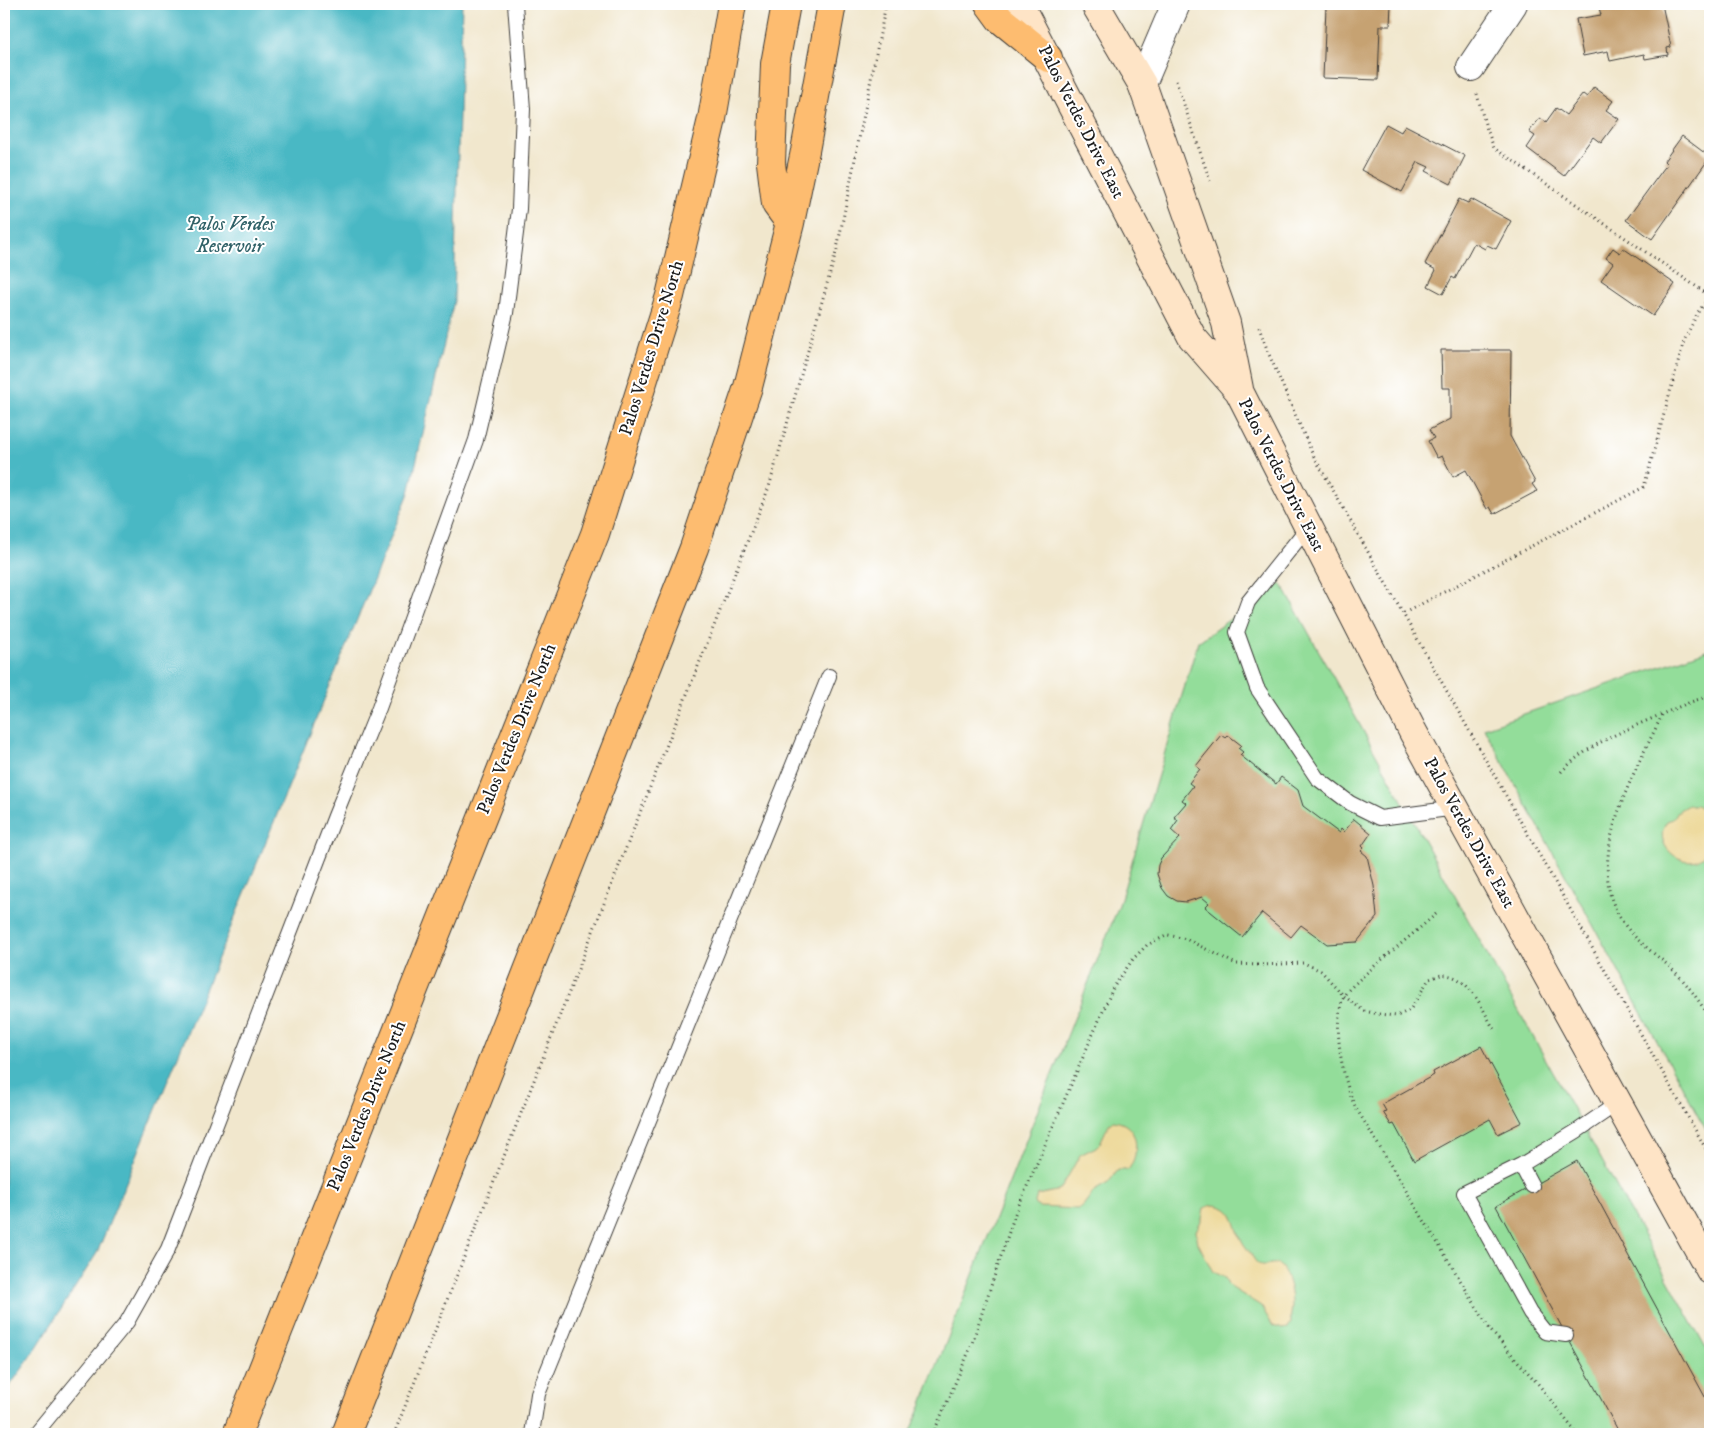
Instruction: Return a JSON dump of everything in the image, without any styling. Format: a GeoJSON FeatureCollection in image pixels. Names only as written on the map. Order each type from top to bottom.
{"type":"FeatureCollection","features":[{"type":"Feature","properties":{"kind":"main road","name":"Palos Verdes Drive North"},"geometry":{"type":"LineString","coordinates":[[237,1434],[595,534],[670,296],[712,119],[732,4]]}},
{"type":"Feature","properties":{"kind":"main road"},"geometry":{"type":"LineString","coordinates":[[786,4],[775,64],[771,163],[776,204],[790,224]]}},
{"type":"Feature","properties":{"kind":"main road"},"geometry":{"type":"LineString","coordinates":[[346,1434],[694,548],[748,387],[790,224],[806,151],[830,16],[842,4]]}},
{"type":"Feature","properties":{"kind":"main road"},"geometry":{"type":"LineString","coordinates":[[989,4],[1000,19],[1048,58]]}},
{"type":"Feature","properties":{"kind":"main road","name":"Palos Verdes Drive East"},"geometry":{"type":"LineString","coordinates":[[1019,4],[1192,337],[1239,391],[1413,732],[1710,1270]]}},
{"type":"Feature","properties":{"kind":"main road","name":"Palos Verdes Drive East"},"geometry":{"type":"LineString","coordinates":[[1096,4],[1142,84],[1226,323],[1239,391]]}},
{"type":"Feature","properties":{"kind":"street"},"geometry":{"type":"LineString","coordinates":[[1142,84],[1176,4]]}},
{"type":"Feature","properties":{"kind":"street"},"geometry":{"type":"LineString","coordinates":[[1471,67],[1513,4]]}},
{"type":"Feature","properties":{"kind":"lane"},"geometry":{"type":"LineString","coordinates":[[35,1434],[127,1322],[168,1249],[334,816],[380,708],[476,440],[506,313],[519,209],[523,109],[515,4]]}},
{"type":"Feature","properties":{"kind":"lane"},"geometry":{"type":"LineString","coordinates":[[1308,527],[1248,602],[1237,632],[1257,688],[1317,778],[1350,803],[1380,818],[1456,808]]}},
{"type":"Feature","properties":{"kind":"lane"},"geometry":{"type":"LineString","coordinates":[[532,1434],[538,1394],[829,676]]}},
{"type":"Feature","properties":{"kind":"lane"},"geometry":{"type":"LineString","coordinates":[[1566,1335],[1545,1332],[1530,1313],[1464,1193],[1521,1165],[1577,1131],[1618,1103]]}},
{"type":"Feature","properties":{"kind":"lane"},"geometry":{"type":"LineString","coordinates":[[1521,1165],[1532,1186]]}},
{"type":"Feature","properties":{"kind":"path"},"geometry":{"type":"LineString","coordinates":[[394,1434],[769,487],[837,250],[886,4]]}},
{"type":"Feature","properties":{"kind":"path"},"geometry":{"type":"LineString","coordinates":[[1162,38],[1212,186]]}},
{"type":"Feature","properties":{"kind":"path"},"geometry":{"type":"LineString","coordinates":[[1404,614],[1644,487],[1684,341],[1698,312],[1710,297],[1494,148],[1485,124],[1471,67]]}},
{"type":"Feature","properties":{"kind":"path"},"geometry":{"type":"LineString","coordinates":[[1258,324],[1268,352],[1312,453],[1710,1156]]}},
{"type":"Feature","properties":{"kind":"path"},"geometry":{"type":"LineString","coordinates":[[1561,772],[1575,758],[1594,745],[1690,701],[1710,696]]}},
{"type":"Feature","properties":{"kind":"path"},"geometry":{"type":"LineString","coordinates":[[1662,715],[1613,827],[1608,855],[1608,885],[1613,905],[1621,920],[1644,945],[1676,973],[1710,1017]]}},
{"type":"Feature","properties":{"kind":"path"},"geometry":{"type":"LineString","coordinates":[[1436,914],[1369,971],[1344,996],[1339,1016],[1339,1043],[1344,1078],[1353,1103],[1491,1331],[1540,1385],[1577,1434]]}},
{"type":"Feature","properties":{"kind":"path"},"geometry":{"type":"LineString","coordinates":[[933,1434],[970,1349],[1015,1214],[1113,988],[1133,959],[1146,945],[1168,935],[1186,939],[1236,964],[1304,963],[1321,971],[1344,996],[1364,1011],[1397,1016],[1410,1010],[1429,979],[1442,975],[1458,979],[1470,989],[1495,1031]]}},
{"type":"Feature","properties":{"kind":"green space"},"geometry":{"type":"Polygon","coordinates":[[[1281,583],[1710,1355],[1710,1434],[910,1434],[1119,905],[1198,642],[1281,583]]]}},
{"type":"Feature","properties":{"kind":"green space"},"geometry":{"type":"Polygon","coordinates":[[[1710,649],[1710,1137],[1484,728],[1710,649]]]}},
{"type":"Feature","properties":{"kind":"sand"},"geometry":{"type":"Polygon","coordinates":[[[1688,805],[1697,805],[1710,816],[1711,837],[1709,848],[1703,857],[1695,861],[1676,857],[1663,842],[1663,832],[1667,821],[1673,819],[1678,811],[1688,805]]]}},
{"type":"Feature","properties":{"kind":"sand"},"geometry":{"type":"Polygon","coordinates":[[[1113,1121],[1122,1123],[1133,1133],[1136,1148],[1128,1170],[1118,1170],[1108,1183],[1094,1191],[1082,1207],[1077,1209],[1040,1207],[1036,1205],[1037,1195],[1056,1191],[1062,1187],[1080,1155],[1100,1143],[1109,1124],[1113,1121]]]}},
{"type":"Feature","properties":{"kind":"sand"},"geometry":{"type":"Polygon","coordinates":[[[1213,1205],[1220,1206],[1229,1212],[1242,1241],[1257,1263],[1260,1265],[1278,1264],[1284,1271],[1289,1283],[1292,1300],[1291,1323],[1288,1328],[1283,1329],[1273,1326],[1261,1306],[1229,1286],[1225,1278],[1213,1272],[1198,1243],[1196,1231],[1202,1219],[1204,1208],[1213,1205]]]}},
{"type":"Feature","properties":{"kind":"water","name":"Palos Verdes Reservoir"},"geometry":{"type":"Polygon","coordinates":[[[4,4],[462,4],[454,301],[409,493],[97,1253],[30,1358],[4,1394],[4,4]]]}},
{"type":"Feature","properties":{"kind":"building"},"geometry":{"type":"Polygon","coordinates":[[[1322,4],[1391,4],[1390,26],[1380,26],[1378,80],[1323,78],[1326,7],[1322,7],[1322,4]]]}},
{"type":"Feature","properties":{"kind":"building"},"geometry":{"type":"Polygon","coordinates":[[[1598,4],[1662,4],[1671,47],[1667,48],[1668,55],[1645,59],[1644,54],[1610,61],[1608,51],[1583,56],[1576,19],[1601,15],[1598,4]]]}},
{"type":"Feature","properties":{"kind":"building"},"geometry":{"type":"Polygon","coordinates":[[[1594,87],[1613,101],[1606,110],[1619,119],[1601,143],[1593,137],[1564,176],[1527,148],[1535,136],[1529,132],[1540,118],[1546,122],[1556,108],[1566,115],[1583,94],[1587,97],[1594,87]]]}},
{"type":"Feature","properties":{"kind":"building"},"geometry":{"type":"Polygon","coordinates":[[[1386,124],[1401,132],[1405,125],[1465,156],[1451,184],[1426,171],[1429,167],[1418,162],[1402,192],[1361,170],[1386,124]]]}},
{"type":"Feature","properties":{"kind":"building"},"geometry":{"type":"Polygon","coordinates":[[[1682,136],[1710,157],[1652,239],[1626,220],[1667,164],[1664,161],[1682,136]]]}},
{"type":"Feature","properties":{"kind":"building"},"geometry":{"type":"Polygon","coordinates":[[[1459,199],[1468,203],[1471,199],[1511,221],[1496,249],[1487,245],[1485,249],[1474,243],[1455,279],[1452,277],[1443,294],[1428,286],[1436,270],[1425,264],[1459,199]]]}},
{"type":"Feature","properties":{"kind":"building"},"geometry":{"type":"Polygon","coordinates":[[[1613,248],[1620,253],[1623,248],[1675,284],[1653,316],[1601,280],[1613,263],[1606,258],[1613,248]]]}},
{"type":"Feature","properties":{"kind":"building"},"geometry":{"type":"Polygon","coordinates":[[[1441,350],[1511,350],[1510,436],[1535,482],[1532,484],[1537,491],[1494,514],[1490,507],[1487,509],[1466,470],[1453,477],[1442,456],[1437,458],[1428,441],[1434,438],[1429,430],[1450,419],[1450,388],[1442,388],[1441,350]]]}},
{"type":"Feature","properties":{"kind":"building"},"geometry":{"type":"Polygon","coordinates":[[[1221,735],[1225,738],[1228,735],[1241,745],[1238,748],[1243,752],[1240,755],[1276,784],[1281,777],[1298,790],[1303,806],[1339,833],[1341,829],[1344,832],[1354,819],[1371,833],[1362,846],[1364,848],[1361,851],[1367,856],[1374,886],[1377,917],[1357,942],[1327,944],[1301,925],[1291,937],[1262,913],[1242,937],[1205,907],[1209,903],[1202,897],[1186,902],[1177,901],[1168,896],[1162,888],[1157,874],[1158,865],[1161,858],[1180,838],[1171,830],[1178,820],[1174,817],[1186,803],[1182,800],[1193,786],[1189,783],[1200,769],[1196,766],[1221,735]]]}},
{"type":"Feature","properties":{"kind":"building"},"geometry":{"type":"Polygon","coordinates":[[[1481,1046],[1522,1122],[1498,1134],[1490,1119],[1414,1161],[1394,1124],[1391,1125],[1383,1112],[1386,1111],[1382,1104],[1434,1075],[1433,1072],[1481,1046]]]}},
{"type":"Feature","properties":{"kind":"building"},"geometry":{"type":"Polygon","coordinates":[[[1577,1161],[1710,1406],[1710,1434],[1620,1434],[1496,1206],[1577,1161]]]}}]}
